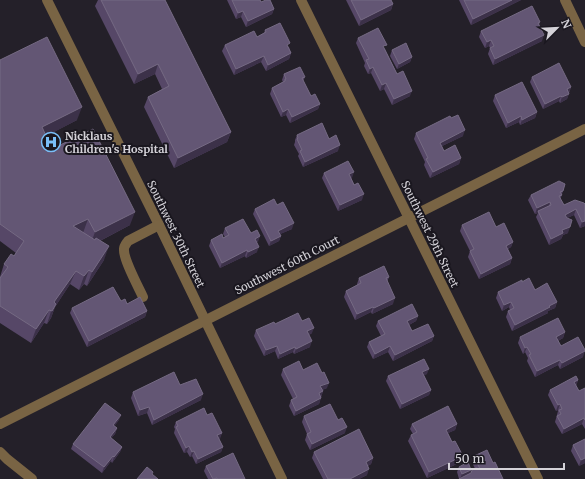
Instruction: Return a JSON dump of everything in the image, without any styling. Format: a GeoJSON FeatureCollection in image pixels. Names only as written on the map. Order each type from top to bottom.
{"type":"FeatureCollection","features":[{"type":"Feature","properties":{"kind":"street","name":"Southwest 30th Street"},"geometry":{"type":"LineString","coordinates":[[47,0],[159,225],[282,479]]}},
{"type":"Feature","properties":{"kind":"street","name":"Southwest 29th Street"},"geometry":{"type":"LineString","coordinates":[[301,0],[538,479]]}},
{"type":"Feature","properties":{"kind":"street"},"geometry":{"type":"LineString","coordinates":[[565,0],[585,42]]}},
{"type":"Feature","properties":{"kind":"street","name":"Southwest 60th Court"},"geometry":{"type":"LineString","coordinates":[[0,424],[585,129]]}},
{"type":"Feature","properties":{"kind":"street"},"geometry":{"type":"LineString","coordinates":[[143,298],[125,259],[124,249],[128,241],[159,225]]}},
{"type":"Feature","properties":{"kind":"street"},"geometry":{"type":"LineString","coordinates":[[0,452],[32,479]]}},
{"type":"Feature","properties":{"kind":"building"},"geometry":{"type":"Polygon","coordinates":[[[101,0],[165,0],[231,132],[178,158],[148,97],[169,86],[158,64],[138,74],[101,0]]]}},
{"type":"Feature","properties":{"kind":"building"},"geometry":{"type":"Polygon","coordinates":[[[232,0],[260,0],[261,2],[270,0],[274,9],[248,21],[243,11],[238,13],[232,0]]]}},
{"type":"Feature","properties":{"kind":"building"},"geometry":{"type":"Polygon","coordinates":[[[351,0],[391,0],[393,4],[361,20],[351,0]]]}},
{"type":"Feature","properties":{"kind":"building"},"geometry":{"type":"Polygon","coordinates":[[[464,0],[512,0],[473,19],[464,0]]]}},
{"type":"Feature","properties":{"kind":"building"},"geometry":{"type":"Polygon","coordinates":[[[532,6],[540,22],[538,23],[544,35],[495,59],[490,48],[494,46],[491,40],[487,42],[481,31],[532,6]]]}},
{"type":"Feature","properties":{"kind":"building"},"geometry":{"type":"Polygon","coordinates":[[[280,23],[290,43],[287,45],[291,53],[268,65],[264,56],[236,69],[225,45],[254,31],[257,37],[266,32],[265,30],[280,23]]]}},
{"type":"Feature","properties":{"kind":"building"},"geometry":{"type":"Polygon","coordinates":[[[378,28],[387,45],[383,46],[397,74],[403,71],[412,91],[394,99],[386,83],[382,85],[373,67],[370,69],[366,60],[369,59],[358,38],[378,28]]]}},
{"type":"Feature","properties":{"kind":"building"},"geometry":{"type":"Polygon","coordinates":[[[47,37],[82,107],[42,127],[52,149],[93,129],[135,212],[95,232],[88,219],[73,226],[95,240],[96,238],[109,246],[92,272],[89,270],[84,276],[76,271],[54,302],[56,304],[52,311],[49,310],[36,329],[0,306],[0,278],[8,267],[4,264],[11,254],[14,256],[24,241],[0,224],[0,60],[47,37]]]}},
{"type":"Feature","properties":{"kind":"building"},"geometry":{"type":"Polygon","coordinates":[[[406,43],[412,57],[399,64],[392,50],[406,43]]]}},
{"type":"Feature","properties":{"kind":"building"},"geometry":{"type":"Polygon","coordinates":[[[559,63],[571,87],[567,89],[569,94],[562,97],[561,96],[545,104],[532,77],[559,63]]]}},
{"type":"Feature","properties":{"kind":"building"},"geometry":{"type":"Polygon","coordinates":[[[300,67],[305,77],[302,78],[311,96],[315,94],[320,104],[292,117],[288,109],[283,112],[272,88],[285,81],[286,79],[284,74],[300,67]]]}},
{"type":"Feature","properties":{"kind":"building"},"geometry":{"type":"Polygon","coordinates":[[[522,82],[537,112],[522,120],[521,116],[508,123],[495,95],[522,82]]]}},
{"type":"Feature","properties":{"kind":"building"},"geometry":{"type":"Polygon","coordinates":[[[458,115],[465,130],[440,143],[444,151],[455,145],[461,158],[433,172],[426,159],[428,158],[416,133],[450,116],[451,118],[458,115]]]}},
{"type":"Feature","properties":{"kind":"building"},"geometry":{"type":"Polygon","coordinates":[[[322,123],[329,139],[336,135],[340,145],[305,162],[300,151],[302,150],[297,139],[297,135],[322,123]]]}},
{"type":"Feature","properties":{"kind":"building"},"geometry":{"type":"Polygon","coordinates":[[[348,161],[354,172],[349,174],[354,185],[358,183],[364,194],[340,205],[324,173],[348,161]]]}},
{"type":"Feature","properties":{"kind":"building"},"geometry":{"type":"Polygon","coordinates":[[[559,181],[565,184],[563,191],[560,192],[562,195],[559,196],[564,205],[575,200],[585,204],[585,221],[582,222],[576,209],[565,215],[567,218],[572,220],[570,227],[562,230],[563,233],[551,239],[538,211],[551,205],[550,202],[537,208],[531,195],[559,181]]]}},
{"type":"Feature","properties":{"kind":"building"},"geometry":{"type":"Polygon","coordinates":[[[274,199],[277,205],[283,202],[294,223],[278,231],[281,236],[271,241],[255,209],[274,199]]]}},
{"type":"Feature","properties":{"kind":"building"},"geometry":{"type":"Polygon","coordinates":[[[489,212],[496,227],[504,223],[513,242],[506,246],[512,258],[481,274],[470,251],[474,249],[462,225],[489,212]]]}},
{"type":"Feature","properties":{"kind":"building"},"geometry":{"type":"Polygon","coordinates":[[[243,219],[251,233],[257,230],[260,236],[255,239],[259,247],[248,252],[247,250],[222,263],[211,240],[222,234],[223,238],[229,235],[225,228],[243,219]]]}},
{"type":"Feature","properties":{"kind":"building"},"geometry":{"type":"Polygon","coordinates":[[[384,266],[389,277],[386,278],[395,298],[357,314],[346,291],[361,283],[359,278],[384,266]]]}},
{"type":"Feature","properties":{"kind":"building"},"geometry":{"type":"Polygon","coordinates":[[[529,278],[535,290],[547,283],[557,302],[515,325],[508,311],[514,308],[511,302],[504,305],[498,292],[529,278]]]}},
{"type":"Feature","properties":{"kind":"building"},"geometry":{"type":"Polygon","coordinates":[[[113,287],[121,301],[125,299],[127,304],[140,297],[147,311],[89,341],[72,308],[113,287]]]}},
{"type":"Feature","properties":{"kind":"building"},"geometry":{"type":"Polygon","coordinates":[[[412,304],[418,316],[407,321],[412,331],[428,324],[434,336],[395,355],[390,346],[375,354],[369,342],[385,334],[378,321],[412,304]]]}},
{"type":"Feature","properties":{"kind":"building"},"geometry":{"type":"Polygon","coordinates":[[[298,313],[302,321],[309,318],[314,328],[307,331],[312,341],[296,349],[295,347],[280,354],[277,346],[266,350],[256,330],[274,322],[275,324],[298,313]]]}},
{"type":"Feature","properties":{"kind":"building"},"geometry":{"type":"Polygon","coordinates":[[[558,318],[565,332],[556,337],[561,346],[578,337],[585,351],[562,363],[560,360],[537,371],[529,355],[531,354],[527,347],[525,348],[520,337],[558,318]]]}},
{"type":"Feature","properties":{"kind":"building"},"geometry":{"type":"Polygon","coordinates":[[[424,359],[429,369],[422,372],[431,390],[402,404],[388,376],[424,359]]]}},
{"type":"Feature","properties":{"kind":"building"},"geometry":{"type":"Polygon","coordinates":[[[299,361],[303,370],[317,363],[322,373],[324,372],[329,383],[320,386],[323,391],[319,393],[321,398],[296,411],[291,400],[297,397],[283,369],[299,361]]]}},
{"type":"Feature","properties":{"kind":"building"},"geometry":{"type":"Polygon","coordinates":[[[174,372],[180,385],[196,379],[203,394],[154,420],[149,407],[140,410],[133,392],[174,372]]]}},
{"type":"Feature","properties":{"kind":"building"},"geometry":{"type":"Polygon","coordinates":[[[576,376],[578,380],[574,382],[579,391],[585,388],[585,420],[584,418],[564,429],[557,416],[561,414],[559,410],[562,409],[560,404],[558,405],[550,390],[576,376]]]}},
{"type":"Feature","properties":{"kind":"building"},"geometry":{"type":"Polygon","coordinates":[[[105,403],[121,415],[113,425],[117,428],[110,437],[122,447],[104,467],[73,444],[105,403]]]}},
{"type":"Feature","properties":{"kind":"building"},"geometry":{"type":"Polygon","coordinates":[[[330,404],[338,420],[342,418],[347,427],[312,444],[307,434],[311,432],[304,416],[330,404]]]}},
{"type":"Feature","properties":{"kind":"building"},"geometry":{"type":"Polygon","coordinates":[[[448,406],[457,424],[446,430],[452,442],[455,441],[463,456],[429,472],[411,435],[417,432],[412,424],[448,406]]]}},
{"type":"Feature","properties":{"kind":"building"},"geometry":{"type":"Polygon","coordinates":[[[204,408],[207,415],[212,413],[222,433],[217,435],[223,447],[198,459],[194,451],[192,452],[189,446],[186,448],[176,427],[178,426],[176,422],[204,408]]]}},
{"type":"Feature","properties":{"kind":"building"},"geometry":{"type":"Polygon","coordinates":[[[359,429],[373,458],[366,462],[369,469],[350,479],[328,479],[314,452],[359,429]]]}},
{"type":"Feature","properties":{"kind":"building"},"geometry":{"type":"Polygon","coordinates":[[[585,439],[585,458],[581,460],[573,445],[585,439]]]}},
{"type":"Feature","properties":{"kind":"building"},"geometry":{"type":"Polygon","coordinates":[[[487,450],[493,463],[495,462],[503,479],[459,479],[471,473],[472,470],[476,468],[480,469],[474,456],[487,450]]]}},
{"type":"Feature","properties":{"kind":"building"},"geometry":{"type":"Polygon","coordinates":[[[233,453],[245,479],[213,479],[206,466],[233,453]]]}},
{"type":"Feature","properties":{"kind":"building"},"geometry":{"type":"Polygon","coordinates":[[[468,462],[471,470],[462,474],[459,467],[468,462]]]}},
{"type":"Feature","properties":{"kind":"building"},"geometry":{"type":"Polygon","coordinates":[[[147,467],[153,472],[152,474],[158,479],[137,479],[147,467]]]}},
{"type":"Feature","properties":{"kind":"place","name":"Nicklaus Children's Hospital"},"geometry":{"type":"Point","coordinates":[51,142]}}]}
